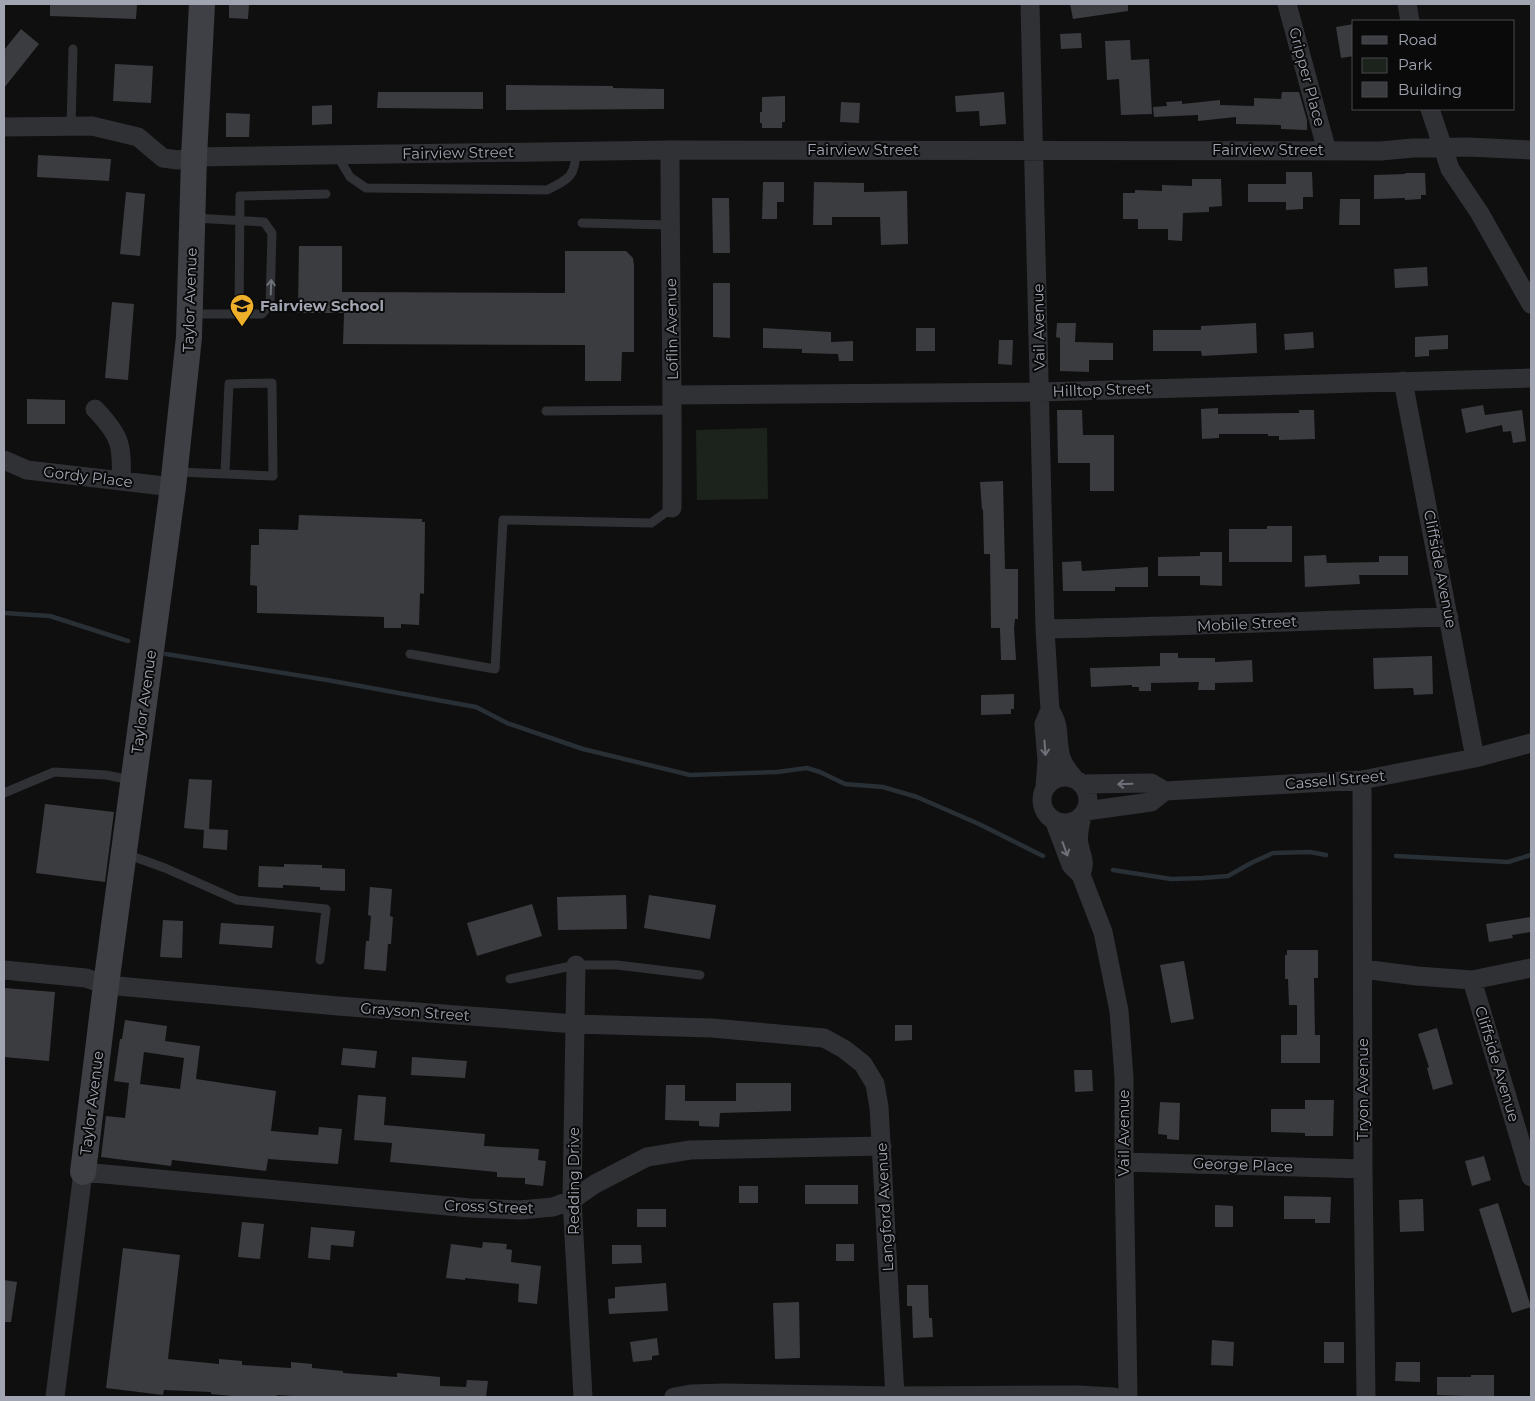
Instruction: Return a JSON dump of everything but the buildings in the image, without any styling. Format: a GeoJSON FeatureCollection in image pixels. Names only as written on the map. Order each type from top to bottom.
{"type":"FeatureCollection","features":[{"type":"Feature","properties":{"kind":"street","name":"Taylor Avenue"},"geometry":{"type":"LineString","coordinates":[[55,1397],[106,985],[174,479],[189,338],[194,156],[202,4]]}},
{"type":"Feature","properties":{"kind":"street","name":"Vail Avenue"},"geometry":{"type":"LineString","coordinates":[[1030,4],[1045,629],[1050,710],[1057,722],[1060,755],[1066,768],[1079,781]]}},
{"type":"Feature","properties":{"kind":"street","name":"Gripper Place"},"geometry":{"type":"LineString","coordinates":[[1287,4],[1327,150]]}},
{"type":"Feature","properties":{"kind":"street"},"geometry":{"type":"LineString","coordinates":[[1407,4],[1410,20]]}},
{"type":"Feature","properties":{"kind":"street"},"geometry":{"type":"LineString","coordinates":[[1430,110],[1450,169],[1479,212],[1531,304]]}},
{"type":"Feature","properties":{"kind":"street","name":"Fairview Street"},"geometry":{"type":"LineString","coordinates":[[4,126],[92,126],[138,137],[163,158],[178,160],[194,156],[670,150],[1381,151],[1413,148],[1531,150]]}},
{"type":"Feature","properties":{"kind":"street","name":"Loflin Avenue"},"geometry":{"type":"LineString","coordinates":[[670,150],[673,402],[672,508]]}},
{"type":"Feature","properties":{"kind":"street","name":"Hilltop Street"},"geometry":{"type":"LineString","coordinates":[[673,402],[1531,378]]}},
{"type":"Feature","properties":{"kind":"street","name":"Cliffside Avenue"},"geometry":{"type":"LineString","coordinates":[[1403,381],[1475,758]]}},
{"type":"Feature","properties":{"kind":"street"},"geometry":{"type":"LineString","coordinates":[[95,409],[108,423],[118,439],[122,459],[121,481]]}},
{"type":"Feature","properties":{"kind":"street","name":"Gordy Place"},"geometry":{"type":"LineString","coordinates":[[4,460],[27,470],[121,481],[174,479]]}},
{"type":"Feature","properties":{"kind":"street","name":"Mobile Street"},"geometry":{"type":"LineString","coordinates":[[1045,629],[1449,617]]}},
{"type":"Feature","properties":{"kind":"street","name":"Vail Avenue"},"geometry":{"type":"LineString","coordinates":[[1045,787],[1047,774],[1044,724],[1050,710]]}},
{"type":"Feature","properties":{"kind":"street","name":"Cassell Street"},"geometry":{"type":"LineString","coordinates":[[1079,781],[1151,783],[1165,791],[1362,780],[1475,758],[1531,743]]}},
{"type":"Feature","properties":{"kind":"street"},"geometry":{"type":"LineString","coordinates":[[1066,776],[1079,781],[1089,796],[1084,814],[1069,823],[1062,823],[1048,816],[1042,803],[1045,787],[1058,777],[1066,776]]}},
{"type":"Feature","properties":{"kind":"street","name":"Tryon Avenue"},"geometry":{"type":"LineString","coordinates":[[1362,780],[1363,1169],[1366,1397]]}},
{"type":"Feature","properties":{"kind":"street","name":"Cassell Street"},"geometry":{"type":"LineString","coordinates":[[1084,814],[1151,802],[1165,791]]}},
{"type":"Feature","properties":{"kind":"street","name":"Vail Avenue"},"geometry":{"type":"LineString","coordinates":[[1081,875],[1085,861],[1078,836],[1084,814]]}},
{"type":"Feature","properties":{"kind":"street","name":"Vail Avenue"},"geometry":{"type":"LineString","coordinates":[[1054,820],[1071,865],[1081,875],[1103,932],[1119,1011],[1124,1077],[1128,1397]]}},
{"type":"Feature","properties":{"kind":"street","name":"Redding Drive"},"geometry":{"type":"LineString","coordinates":[[576,965],[572,1200],[583,1397]]}},
{"type":"Feature","properties":{"kind":"street"},"geometry":{"type":"LineString","coordinates":[[1363,969],[1417,976],[1472,980],[1531,968]]}},
{"type":"Feature","properties":{"kind":"street","name":"Grayson Street"},"geometry":{"type":"LineString","coordinates":[[4,970],[86,978],[106,985],[338,1006],[575,1024],[712,1028],[824,1038],[827,1040]]}},
{"type":"Feature","properties":{"kind":"street","name":"Cliffside Avenue"},"geometry":{"type":"LineString","coordinates":[[1472,980],[1531,1177]]}},
{"type":"Feature","properties":{"kind":"street","name":"Langford Avenue"},"geometry":{"type":"LineString","coordinates":[[827,1040],[844,1049],[863,1064],[875,1084],[882,1146],[895,1396]]}},
{"type":"Feature","properties":{"kind":"street","name":"Cross Street"},"geometry":{"type":"LineString","coordinates":[[83,1172],[470,1208],[520,1210],[553,1207],[572,1200],[595,1184],[647,1157],[690,1150],[882,1146]]}},
{"type":"Feature","properties":{"kind":"street","name":"George Place"},"geometry":{"type":"LineString","coordinates":[[1124,1162],[1363,1169]]}},
{"type":"Feature","properties":{"kind":"street"},"geometry":{"type":"LineString","coordinates":[[674,1397],[691,1394],[725,1393],[895,1396],[1078,1395],[1114,1397]]}},
{"type":"Feature","properties":{"kind":"lane"},"geometry":{"type":"LineString","coordinates":[[70,126],[73,49]]}},
{"type":"Feature","properties":{"kind":"lane"},"geometry":{"type":"LineString","coordinates":[[336,155],[350,177],[366,188],[548,190],[566,181],[576,167],[576,152]]}},
{"type":"Feature","properties":{"kind":"lane"},"geometry":{"type":"LineString","coordinates":[[239,314],[240,196],[326,194]]}},
{"type":"Feature","properties":{"kind":"lane"},"geometry":{"type":"LineString","coordinates":[[190,314],[262,314],[270,304],[272,233],[264,222],[193,218]]}},
{"type":"Feature","properties":{"kind":"lane"},"geometry":{"type":"LineString","coordinates":[[582,223],[670,225]]}},
{"type":"Feature","properties":{"kind":"lane"},"geometry":{"type":"LineString","coordinates":[[174,479],[225,473],[272,476],[272,383],[229,384],[225,473]]}},
{"type":"Feature","properties":{"kind":"lane"},"geometry":{"type":"LineString","coordinates":[[546,411],[673,402]]}},
{"type":"Feature","properties":{"kind":"lane"},"geometry":{"type":"LineString","coordinates":[[410,654],[495,669],[503,520],[651,523],[672,508]]}},
{"type":"Feature","properties":{"kind":"lane"},"geometry":{"type":"LineString","coordinates":[[4,793],[54,772],[106,775],[134,780]]}},
{"type":"Feature","properties":{"kind":"lane"},"geometry":{"type":"LineString","coordinates":[[124,853],[165,868],[237,900],[326,909],[320,960]]}},
{"type":"Feature","properties":{"kind":"lane"},"geometry":{"type":"LineString","coordinates":[[510,979],[576,965],[617,965],[700,975]]}},
{"type":"Feature","properties":{"kind":"green space"},"geometry":{"type":"Polygon","coordinates":[[[767,428],[768,499],[697,500],[696,430],[767,428]]]}},
{"type":"Feature","properties":{"kind":"waterway"},"geometry":{"type":"LineString","coordinates":[[4,613],[50,616],[128,641]]}},
{"type":"Feature","properties":{"kind":"waterway"},"geometry":{"type":"LineString","coordinates":[[166,654],[327,680],[476,707],[507,723],[583,749],[690,775],[777,772],[807,768],[845,784],[883,787],[917,797],[979,824],[1043,856]]}},
{"type":"Feature","properties":{"kind":"waterway"},"geometry":{"type":"LineString","coordinates":[[1113,870],[1171,879],[1203,878],[1228,876],[1273,853],[1310,852],[1326,855]]}},
{"type":"Feature","properties":{"kind":"waterway"},"geometry":{"type":"LineString","coordinates":[[1396,856],[1508,862],[1531,855]]}},
{"type":"Feature","properties":{"kind":"place","name":"Fairview School"},"geometry":{"type":"Point","coordinates":[242,327]}}]}
